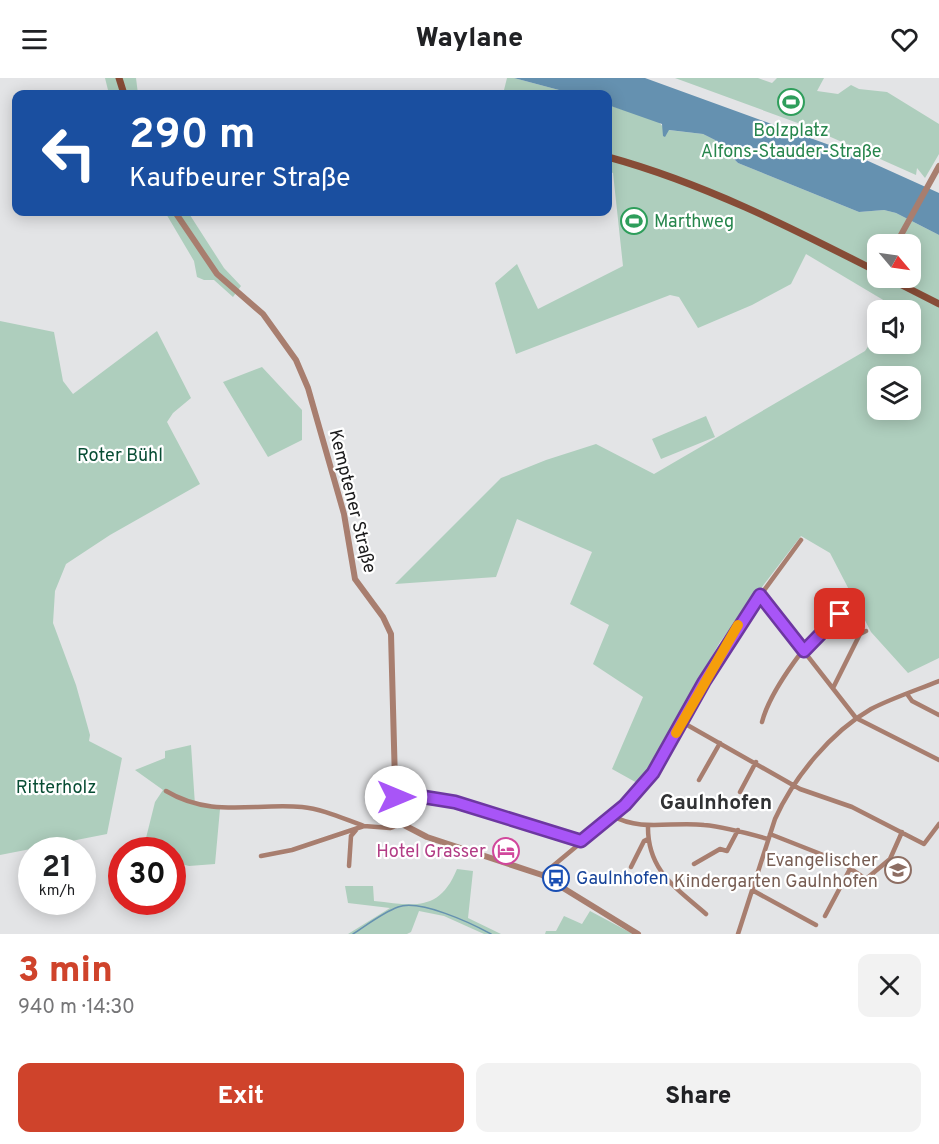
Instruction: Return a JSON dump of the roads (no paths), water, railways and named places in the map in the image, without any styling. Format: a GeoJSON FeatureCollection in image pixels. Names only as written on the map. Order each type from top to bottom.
{"type":"FeatureCollection","features":[{"type":"Feature","properties":{"kind":"main road"},"geometry":{"type":"LineString","coordinates":[[612,158],[667,175],[733,201],[867,267]]}},
{"type":"Feature","properties":{"kind":"main road"},"geometry":{"type":"LineString","coordinates":[[908,288],[939,304]]}},
{"type":"Feature","properties":{"kind":"street"},"geometry":{"type":"LineString","coordinates":[[902,234],[938,169]]}},
{"type":"Feature","properties":{"kind":"street","name":"Kemptener Straße"},"geometry":{"type":"LineString","coordinates":[[178,216],[217,274],[252,303],[273,326],[293,353],[306,381],[344,514],[353,575],[360,589],[383,617],[391,634],[396,797],[402,824]]}},
{"type":"Feature","properties":{"kind":"street"},"geometry":{"type":"LineString","coordinates":[[542,875],[613,816],[653,773],[732,634],[801,540]]}},
{"type":"Feature","properties":{"kind":"street"},"geometry":{"type":"LineString","coordinates":[[760,595],[856,718],[939,760]]}},
{"type":"Feature","properties":{"kind":"street"},"geometry":{"type":"LineString","coordinates":[[762,722],[772,699],[804,651],[840,614]]}},
{"type":"Feature","properties":{"kind":"street"},"geometry":{"type":"LineString","coordinates":[[833,688],[860,634],[866,631]]}},
{"type":"Feature","properties":{"kind":"street"},"geometry":{"type":"LineString","coordinates":[[738,934],[782,802],[794,785],[822,751],[856,718],[939,681]]}},
{"type":"Feature","properties":{"kind":"street"},"geometry":{"type":"LineString","coordinates":[[907,694],[912,701],[939,715]]}},
{"type":"Feature","properties":{"kind":"street"},"geometry":{"type":"LineString","coordinates":[[682,722],[794,785],[852,807],[924,844],[939,824]]}},
{"type":"Feature","properties":{"kind":"street"},"geometry":{"type":"LineString","coordinates":[[699,780],[720,742]]}},
{"type":"Feature","properties":{"kind":"street"},"geometry":{"type":"LineString","coordinates":[[740,792],[756,762]]}},
{"type":"Feature","properties":{"kind":"street"},"geometry":{"type":"LineString","coordinates":[[166,791],[184,801],[205,807],[302,807],[364,826],[390,828],[402,824],[427,837],[542,875],[638,934]]}},
{"type":"Feature","properties":{"kind":"street"},"geometry":{"type":"LineString","coordinates":[[396,797],[424,797],[455,802],[581,841]]}},
{"type":"Feature","properties":{"kind":"street"},"geometry":{"type":"LineString","coordinates":[[613,816],[627,824],[703,824],[769,837],[851,867],[866,879],[890,859],[902,832]]}},
{"type":"Feature","properties":{"kind":"street"},"geometry":{"type":"LineString","coordinates":[[648,825],[648,849],[664,875],[706,914]]}},
{"type":"Feature","properties":{"kind":"street"},"geometry":{"type":"LineString","coordinates":[[261,856],[292,850],[364,826]]}},
{"type":"Feature","properties":{"kind":"street"},"geometry":{"type":"LineString","coordinates":[[349,867],[351,836],[358,828]]}},
{"type":"Feature","properties":{"kind":"street"},"geometry":{"type":"LineString","coordinates":[[694,864],[720,849],[727,851],[738,830]]}},
{"type":"Feature","properties":{"kind":"street"},"geometry":{"type":"LineString","coordinates":[[631,867],[644,841],[648,839]]}},
{"type":"Feature","properties":{"kind":"street"},"geometry":{"type":"LineString","coordinates":[[825,916],[851,867]]}},
{"type":"Feature","properties":{"kind":"street"},"geometry":{"type":"LineString","coordinates":[[752,890],[816,925]]}},
{"type":"Feature","properties":{"kind":"water"},"geometry":{"type":"Polygon","coordinates":[[[514,78],[645,78],[846,151],[939,193],[939,235],[896,213],[884,210],[859,212],[738,163],[715,140],[703,134],[669,130],[665,137],[662,124],[612,106],[612,90],[559,90],[514,78]]]}},
{"type":"Feature","properties":{"kind":"waterway"},"geometry":{"type":"LineString","coordinates":[[353,934],[386,912],[407,905],[445,913],[491,934]]}},
{"type":"Feature","properties":{"kind":"place","name":"Bolzplatz Alfons-Stauder-Straße"},"geometry":{"type":"Point","coordinates":[791,102]}},
{"type":"Feature","properties":{"kind":"place","name":"Marthweg"},"geometry":{"type":"Point","coordinates":[634,221]}},
{"type":"Feature","properties":{"kind":"place","name":"Hotel Grasser"},"geometry":{"type":"Point","coordinates":[506,851]}},
{"type":"Feature","properties":{"kind":"place","name":"Evangelischer Kindergarten Gaulnhofen"},"geometry":{"type":"Point","coordinates":[898,870]}},
{"type":"Feature","properties":{"kind":"place","name":"Gaulnhofen"},"geometry":{"type":"Point","coordinates":[556,878]}},
{"type":"Feature","properties":{"kind":"district","name":"Gaulnhofen"},"geometry":{"type":"Point","coordinates":[716,802]}},
{"type":"Feature","properties":{"kind":"park label","name":"Roter Bühl"},"geometry":{"type":"Point","coordinates":[120,455]}},
{"type":"Feature","properties":{"kind":"park label","name":"Ritterholz"},"geometry":{"type":"Point","coordinates":[56,787]}}]}
